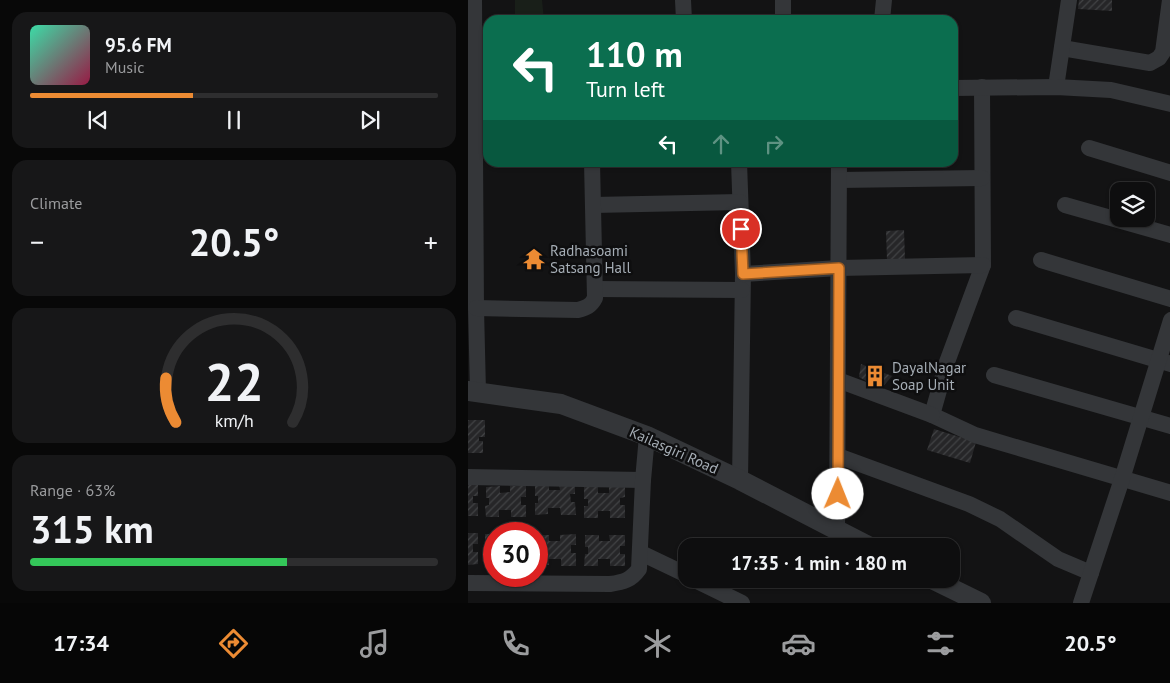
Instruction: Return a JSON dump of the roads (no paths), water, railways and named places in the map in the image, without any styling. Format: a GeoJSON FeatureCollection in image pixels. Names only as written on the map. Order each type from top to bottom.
{"type":"FeatureCollection","features":[{"type":"Feature","properties":{"kind":"street"},"geometry":{"type":"LineString","coordinates":[[473,392],[476,308],[477,104],[474,0]]}},
{"type":"Feature","properties":{"kind":"street"},"geometry":{"type":"LineString","coordinates":[[684,0],[684,15]]}},
{"type":"Feature","properties":{"kind":"street"},"geometry":{"type":"LineString","coordinates":[[783,0],[783,15]]}},
{"type":"Feature","properties":{"kind":"street"},"geometry":{"type":"LineString","coordinates":[[1056,88],[1069,0]]}},
{"type":"Feature","properties":{"kind":"street"},"geometry":{"type":"LineString","coordinates":[[1062,48],[1150,62],[1159,58],[1168,40],[1170,0]]}},
{"type":"Feature","properties":{"kind":"street"},"geometry":{"type":"LineString","coordinates":[[883,15],[885,1]]}},
{"type":"Feature","properties":{"kind":"street"},"geometry":{"type":"LineString","coordinates":[[932,415],[947,362],[983,265],[982,87]]}},
{"type":"Feature","properties":{"kind":"street"},"geometry":{"type":"LineString","coordinates":[[958,88],[1111,90],[1170,104]]}},
{"type":"Feature","properties":{"kind":"street"},"geometry":{"type":"LineString","coordinates":[[1089,148],[1170,173]]}},
{"type":"Feature","properties":{"kind":"street"},"geometry":{"type":"LineString","coordinates":[[476,308],[578,310],[587,308],[592,304],[595,298],[592,167]]}},
{"type":"Feature","properties":{"kind":"street"},"geometry":{"type":"LineString","coordinates":[[738,167],[742,282],[740,480]]}},
{"type":"Feature","properties":{"kind":"street"},"geometry":{"type":"LineString","coordinates":[[837,531],[839,167]]}},
{"type":"Feature","properties":{"kind":"street"},"geometry":{"type":"LineString","coordinates":[[839,180],[982,178]]}},
{"type":"Feature","properties":{"kind":"street"},"geometry":{"type":"LineString","coordinates":[[593,205],[740,202]]}},
{"type":"Feature","properties":{"kind":"street"},"geometry":{"type":"LineString","coordinates":[[1065,205],[1170,236]]}},
{"type":"Feature","properties":{"kind":"street"},"geometry":{"type":"LineString","coordinates":[[1041,260],[1170,299]]}},
{"type":"Feature","properties":{"kind":"street"},"geometry":{"type":"LineString","coordinates":[[595,289],[742,282],[839,268],[983,265]]}},
{"type":"Feature","properties":{"kind":"street"},"geometry":{"type":"LineString","coordinates":[[1016,318],[1164,362]]}},
{"type":"Feature","properties":{"kind":"street"},"geometry":{"type":"LineString","coordinates":[[1081,603],[1122,479],[1140,417],[1164,362],[1170,320]]}},
{"type":"Feature","properties":{"kind":"street"},"geometry":{"type":"LineString","coordinates":[[994,375],[1170,426]]}},
{"type":"Feature","properties":{"kind":"street"},"geometry":{"type":"LineString","coordinates":[[838,380],[932,415],[975,434],[1170,493]]}},
{"type":"Feature","properties":{"kind":"street","name":"Kailasgiri Road"},"geometry":{"type":"LineString","coordinates":[[473,392],[561,404],[646,436],[740,480],[851,538]]}},
{"type":"Feature","properties":{"kind":"street"},"geometry":{"type":"LineString","coordinates":[[468,583],[610,584],[625,582],[634,577],[639,568],[641,553],[646,436]]}},
{"type":"Feature","properties":{"kind":"street"},"geometry":{"type":"LineString","coordinates":[[838,456],[969,504],[1000,519],[1058,559],[1091,573]]}},
{"type":"Feature","properties":{"kind":"street"},"geometry":{"type":"LineString","coordinates":[[468,477],[643,480]]}},
{"type":"Feature","properties":{"kind":"street"},"geometry":{"type":"LineString","coordinates":[[641,553],[678,571]]}},
{"type":"Feature","properties":{"kind":"street"},"geometry":{"type":"LineString","coordinates":[[712,588],[742,603]]}},
{"type":"Feature","properties":{"kind":"street"},"geometry":{"type":"LineString","coordinates":[[950,588],[981,603]]}},
{"type":"Feature","properties":{"kind":"place","name":"Radhasoami Satsang Hall"},"geometry":{"type":"Point","coordinates":[534,259]}},
{"type":"Feature","properties":{"kind":"place","name":"DayalNagar Soap Unit"},"geometry":{"type":"Point","coordinates":[875,376]}}]}
